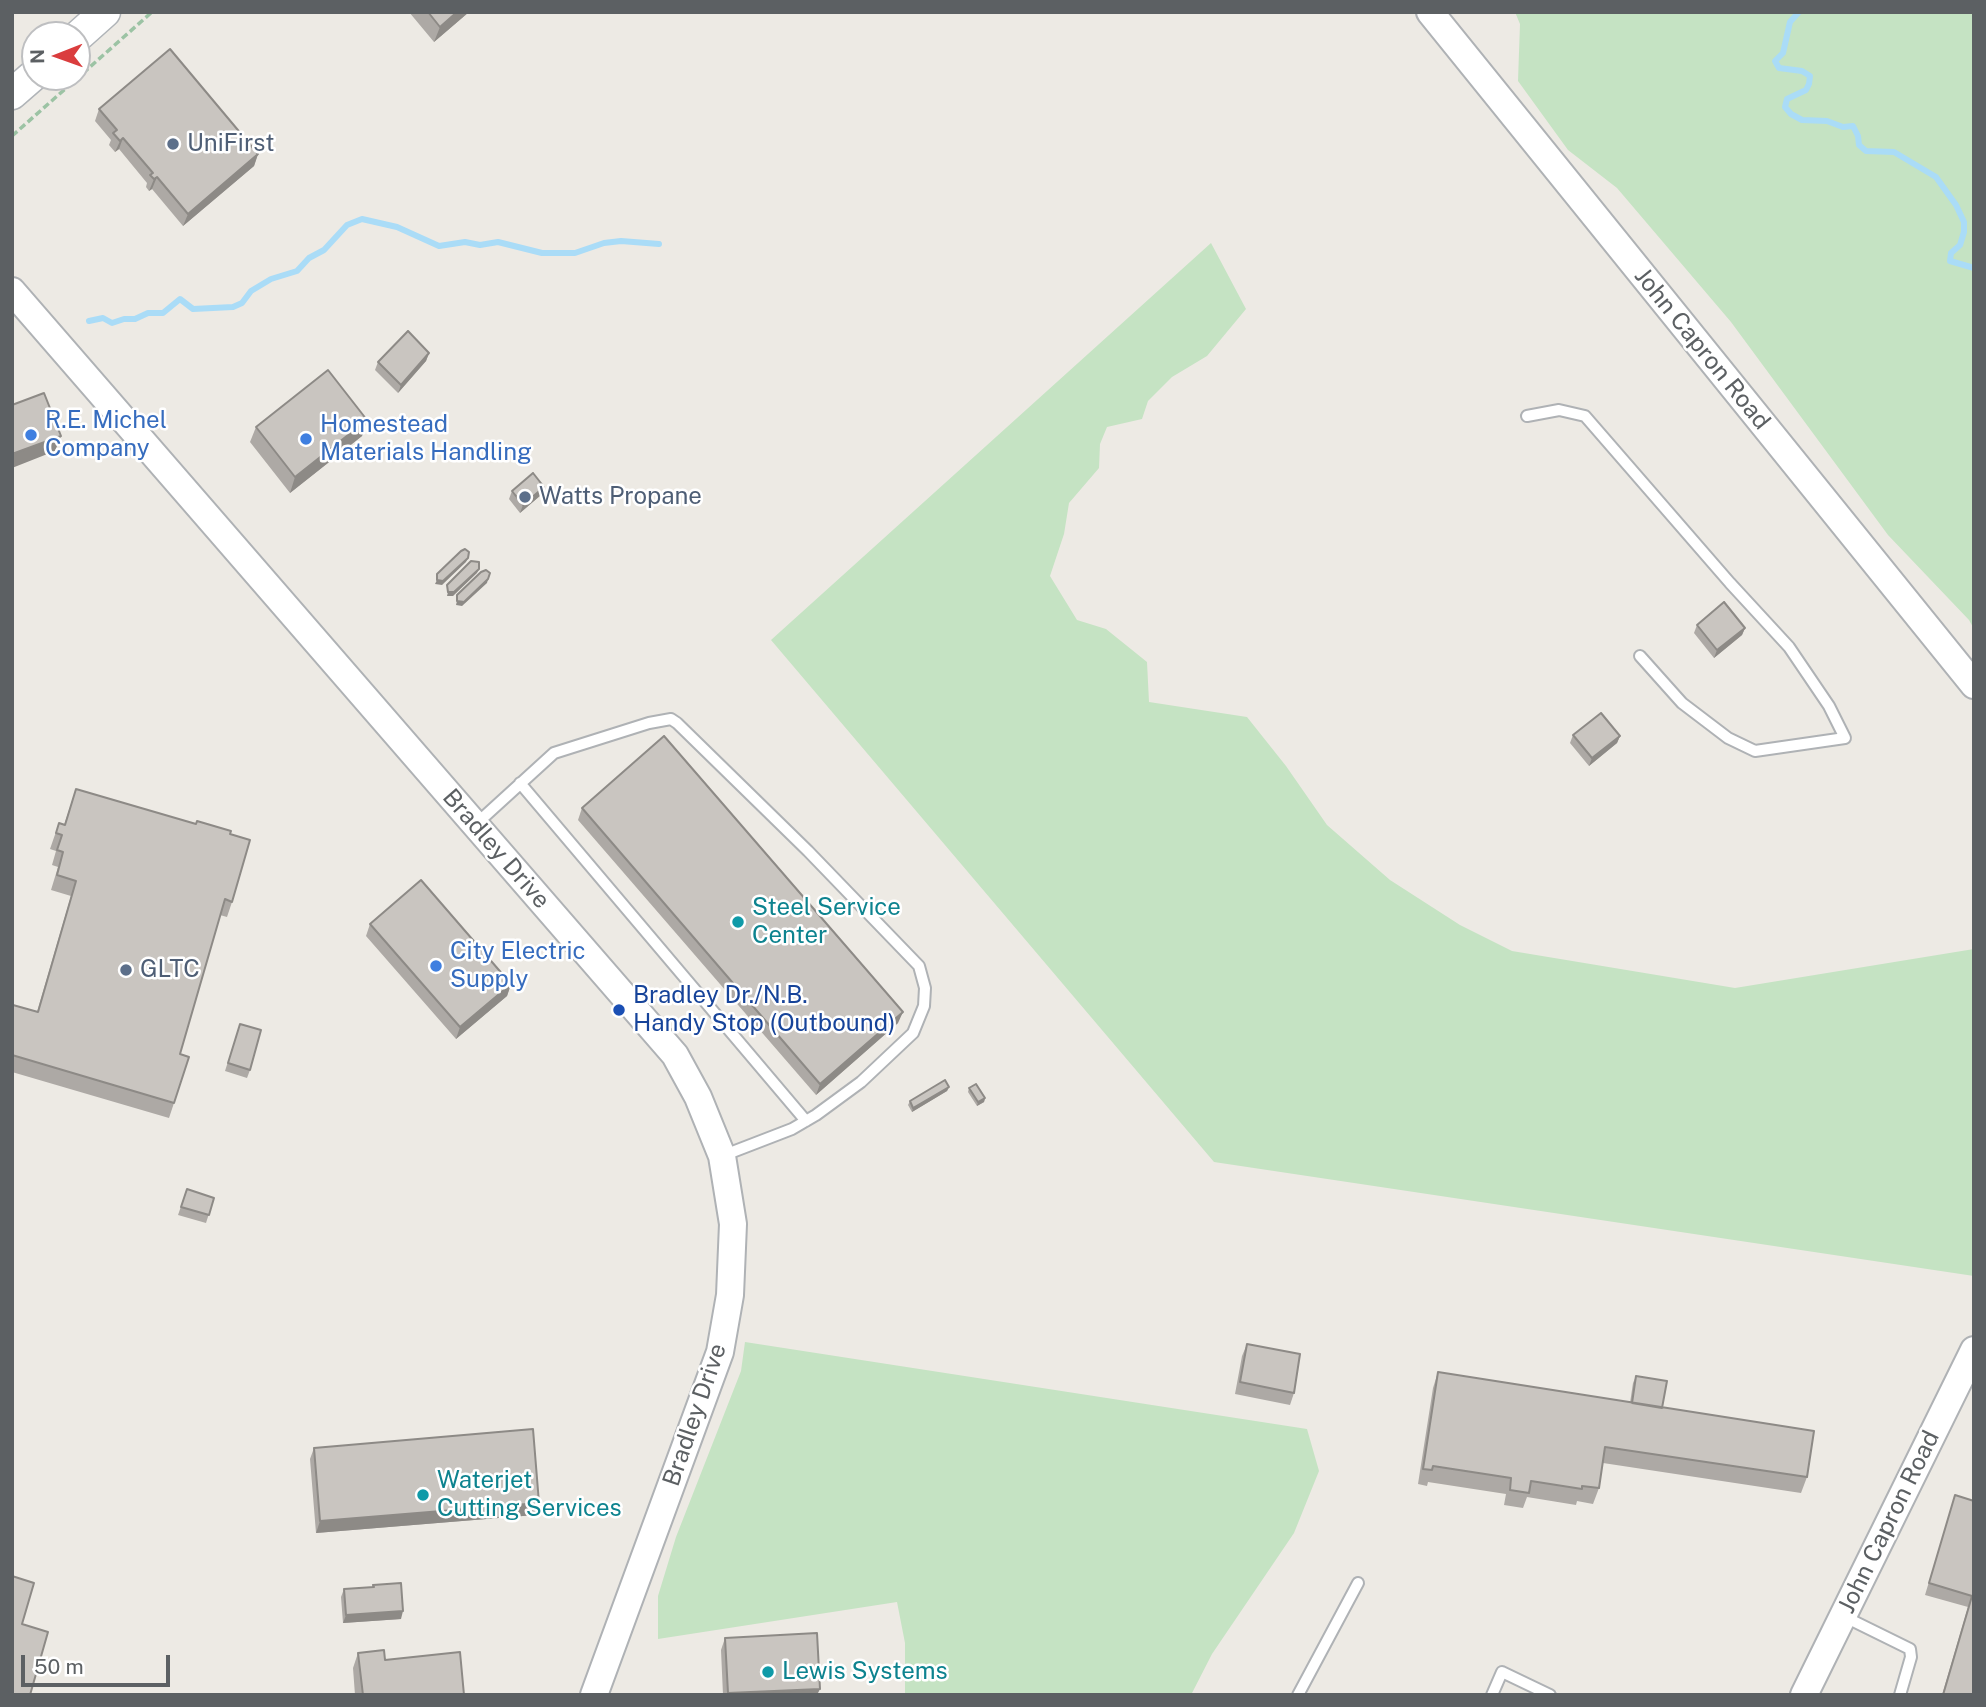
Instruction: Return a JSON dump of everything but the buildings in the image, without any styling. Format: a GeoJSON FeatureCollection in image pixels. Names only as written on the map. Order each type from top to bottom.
{"type":"FeatureCollection","features":[{"type":"Feature","properties":{"kind":"main road"},"geometry":{"type":"LineString","coordinates":[[91,24],[105,12]]}},
{"type":"Feature","properties":{"kind":"street","name":"John Capron Road"},"geometry":{"type":"LineString","coordinates":[[1430,12],[1974,685]]}},
{"type":"Feature","properties":{"kind":"street","name":"Bradley Drive"},"geometry":{"type":"LineString","coordinates":[[12,291],[675,1055],[698,1097],[722,1156],[733,1224],[730,1295],[720,1352],[594,1695]]}},
{"type":"Feature","properties":{"kind":"street","name":"John Capron Road"},"geometry":{"type":"LineString","coordinates":[[1804,1695],[1974,1350]]}},
{"type":"Feature","properties":{"kind":"lane"},"geometry":{"type":"LineString","coordinates":[[1527,416],[1559,410],[1585,416],[1721,574],[1789,647],[1829,706],[1845,738],[1755,751],[1728,738],[1682,704],[1640,656]]}},
{"type":"Feature","properties":{"kind":"lane"},"geometry":{"type":"LineString","coordinates":[[475,825],[554,753],[649,723],[671,719],[808,851],[919,966],[925,988],[924,1006],[913,1033],[861,1082],[806,1121],[722,1156]]}},
{"type":"Feature","properties":{"kind":"lane"},"geometry":{"type":"LineString","coordinates":[[520,783],[806,1121]]}},
{"type":"Feature","properties":{"kind":"lane"},"geometry":{"type":"LineString","coordinates":[[1298,1695],[1358,1583]]}},
{"type":"Feature","properties":{"kind":"lane"},"geometry":{"type":"LineString","coordinates":[[1843,1616],[1910,1649],[1911,1657],[1900,1695]]}},
{"type":"Feature","properties":{"kind":"lane"},"geometry":{"type":"LineString","coordinates":[[1492,1695],[1502,1672],[1550,1695]]}},
{"type":"Feature","properties":{"kind":"path"},"geometry":{"type":"LineString","coordinates":[[12,136],[152,12]]}},
{"type":"Feature","properties":{"kind":"green space"},"geometry":{"type":"Polygon","coordinates":[[[1515,12],[1974,12],[1974,629],[1969,620],[1888,535],[1731,322],[1617,188],[1568,150],[1518,81],[1520,24],[1515,12]]]}},
{"type":"Feature","properties":{"kind":"green space"},"geometry":{"type":"Polygon","coordinates":[[[1211,243],[1246,309],[1207,356],[1172,377],[1148,401],[1142,419],[1107,427],[1100,444],[1099,468],[1069,503],[1064,534],[1050,576],[1077,620],[1106,629],[1147,662],[1149,702],[1247,717],[1286,766],[1327,825],[1390,880],[1460,925],[1512,951],[1735,988],[1974,949],[1974,1276],[1214,1162],[771,640],[1211,243]]]}},
{"type":"Feature","properties":{"kind":"green space"},"geometry":{"type":"Polygon","coordinates":[[[745,1342],[1307,1429],[1319,1471],[1294,1533],[1212,1654],[1191,1695],[905,1695],[905,1643],[897,1602],[658,1639],[658,1596],[676,1537],[741,1371],[745,1342]]]}},
{"type":"Feature","properties":{"kind":"waterway"},"geometry":{"type":"LineString","coordinates":[[1799,12],[1790,22],[1783,53],[1775,61],[1779,68],[1802,71],[1810,76],[1809,84],[1806,90],[1787,99],[1785,107],[1802,120],[1827,121],[1843,127],[1853,126],[1859,145],[1866,151],[1894,152],[1936,177],[1956,205],[1964,222],[1960,245],[1951,253],[1950,261],[1974,268]]}},
{"type":"Feature","properties":{"kind":"waterway"},"geometry":{"type":"LineString","coordinates":[[89,321],[103,318],[112,323],[135,319],[148,313],[163,313],[180,299],[193,309],[233,307],[242,303],[251,291],[271,279],[297,271],[309,258],[324,250],[347,225],[362,219],[397,227],[439,246],[465,242],[480,245],[498,242],[542,253],[575,253],[604,243],[621,241],[659,244]]}},
{"type":"Feature","properties":{"kind":"place","name":"UniFirst"},"geometry":{"type":"Point","coordinates":[173,144]}},
{"type":"Feature","properties":{"kind":"place","name":"R.E. Michel Company"},"geometry":{"type":"Point","coordinates":[31,435]}},
{"type":"Feature","properties":{"kind":"place","name":"Homestead Materials Handling"},"geometry":{"type":"Point","coordinates":[306,439]}},
{"type":"Feature","properties":{"kind":"place","name":"Watts Propane"},"geometry":{"type":"Point","coordinates":[525,497]}},
{"type":"Feature","properties":{"kind":"place","name":"Steel Service Center"},"geometry":{"type":"Point","coordinates":[738,922]}},
{"type":"Feature","properties":{"kind":"place","name":"City Electric Supply"},"geometry":{"type":"Point","coordinates":[436,966]}},
{"type":"Feature","properties":{"kind":"place","name":"GLTC"},"geometry":{"type":"Point","coordinates":[126,970]}},
{"type":"Feature","properties":{"kind":"place","name":"Bradley Dr./N.B. Handy Stop (Outbound)"},"geometry":{"type":"Point","coordinates":[619,1010]}},
{"type":"Feature","properties":{"kind":"place","name":"Waterjet Cutting Services"},"geometry":{"type":"Point","coordinates":[423,1495]}},
{"type":"Feature","properties":{"kind":"place","name":"Lewis Systems"},"geometry":{"type":"Point","coordinates":[768,1672]}}]}
